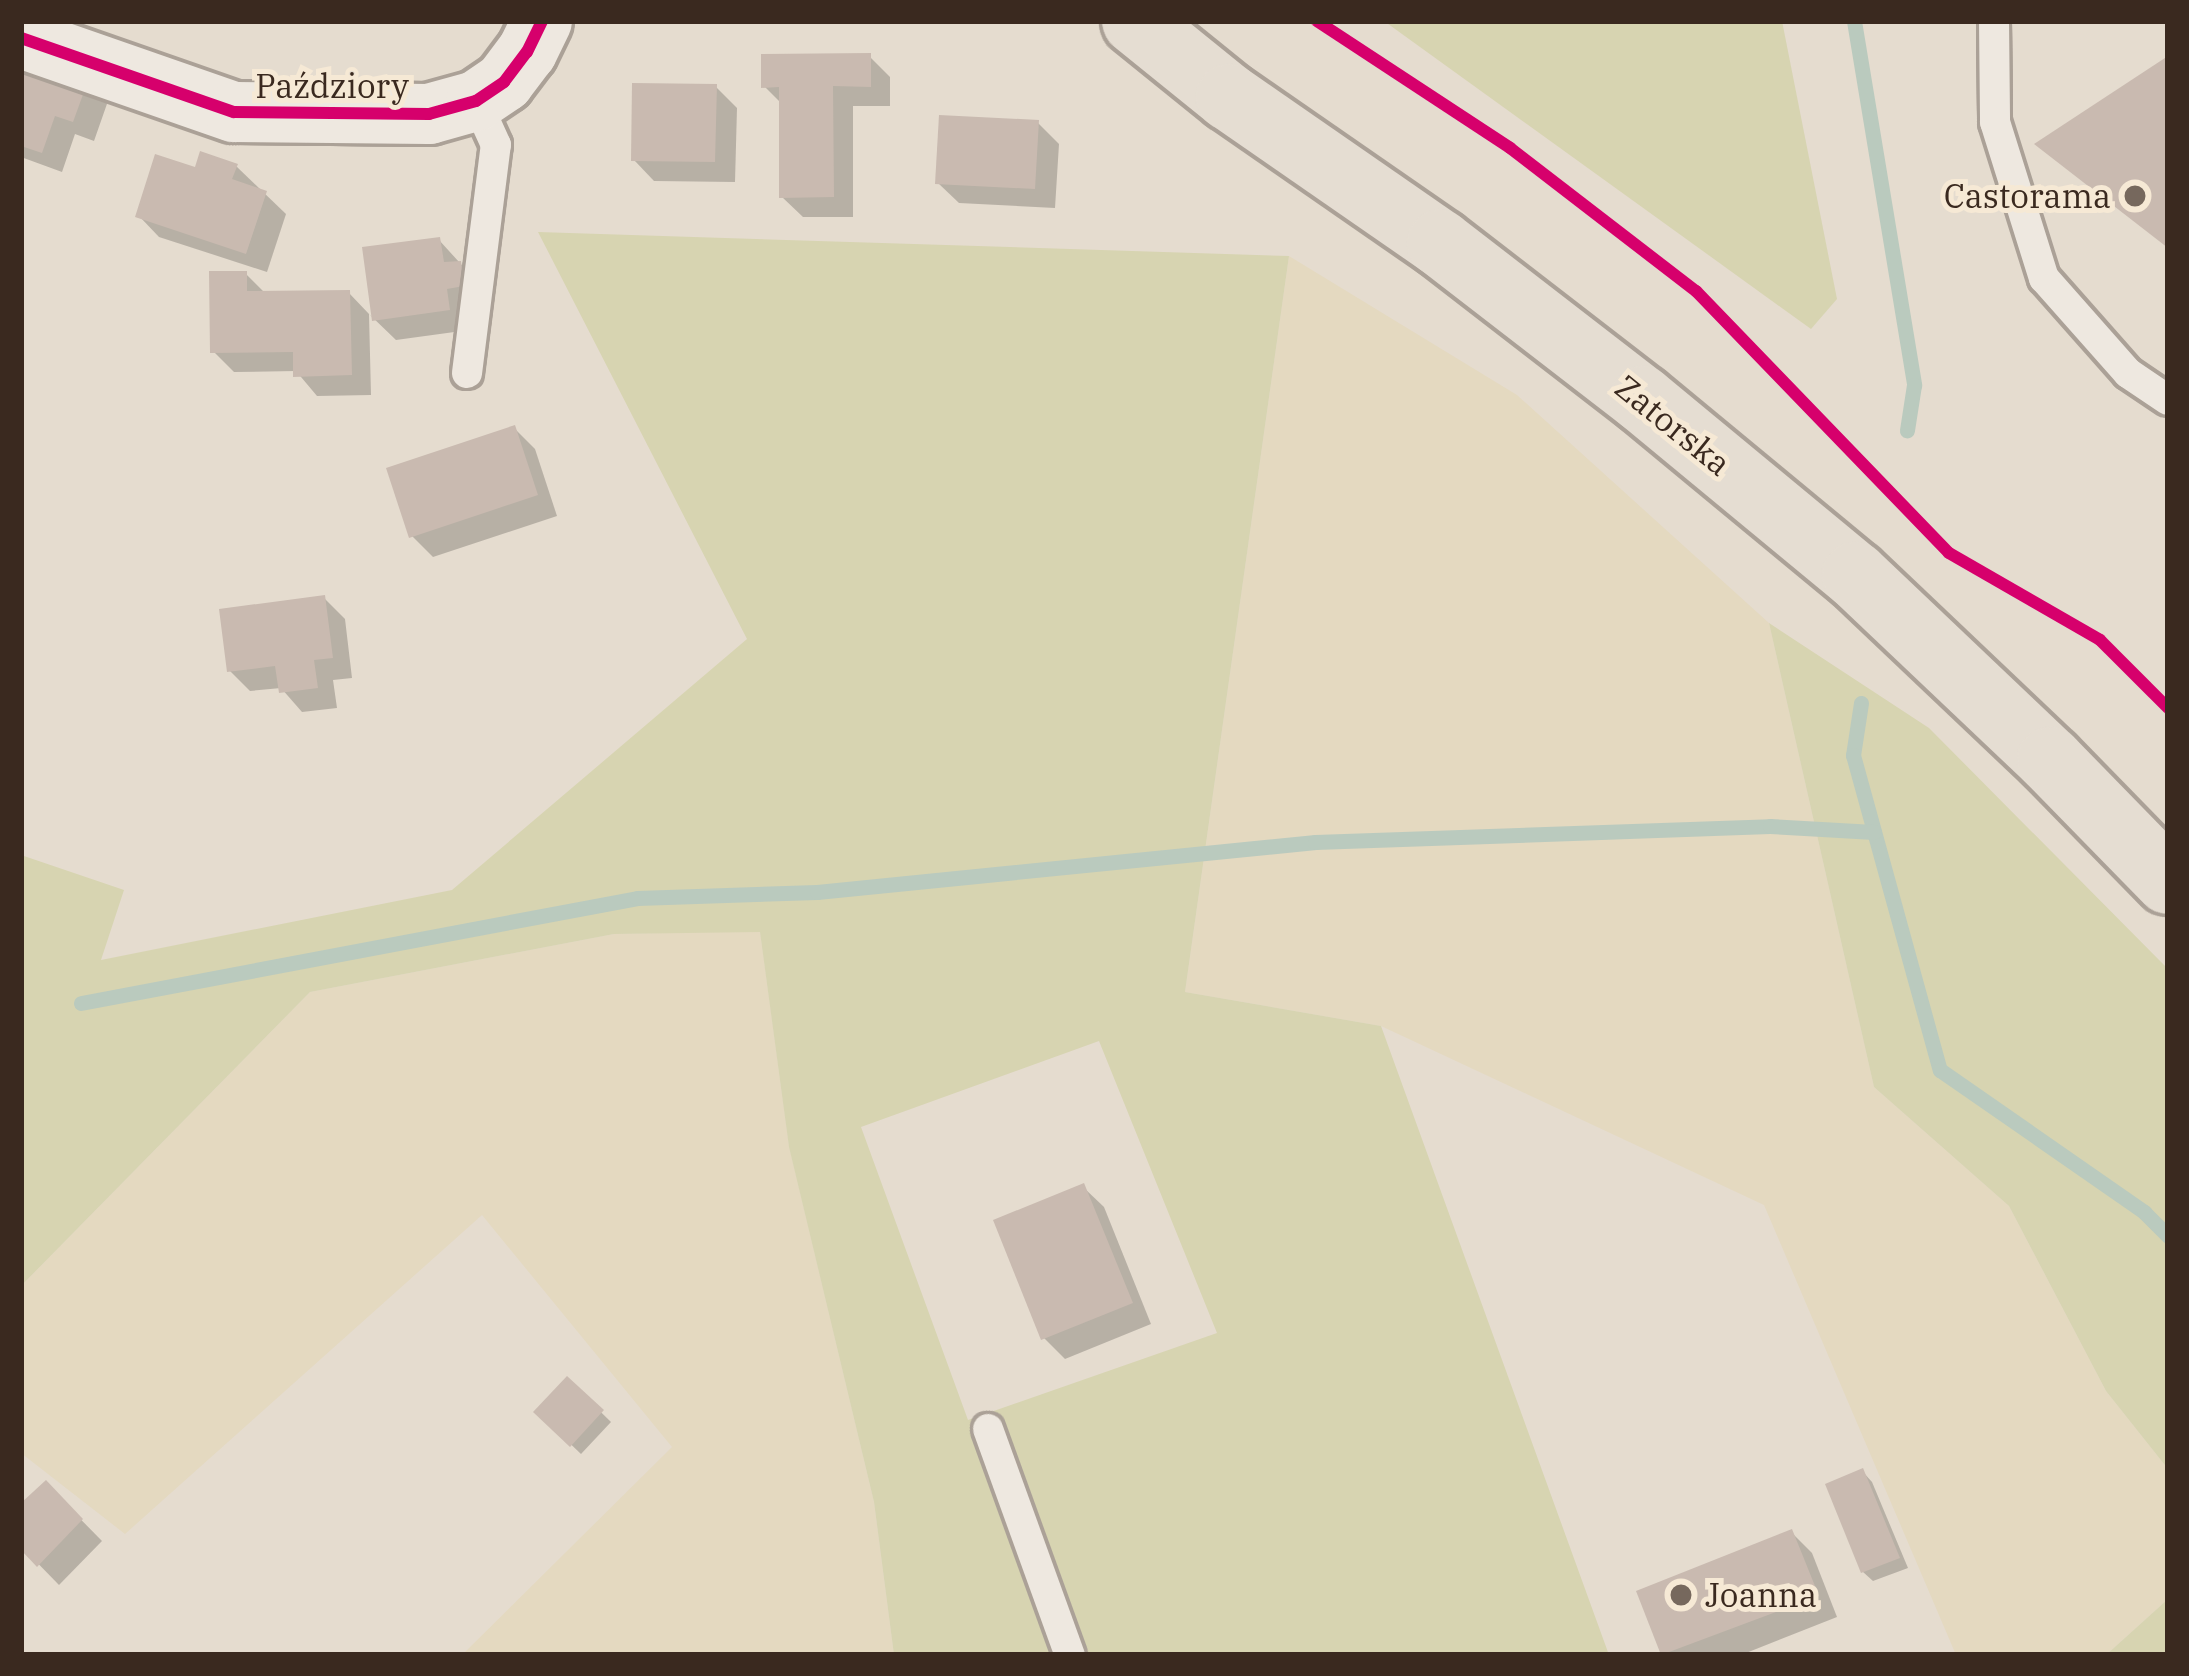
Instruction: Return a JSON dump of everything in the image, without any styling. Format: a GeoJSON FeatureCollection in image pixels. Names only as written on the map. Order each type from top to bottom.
{"type":"FeatureCollection","features":[{"type":"Feature","properties":{"kind":"main road","name":"Zatorska"},"geometry":{"type":"LineString","coordinates":[[1135,21],[1229,97],[1440,243],[1748,487],[1871,591],[2168,880]]}},
{"type":"Feature","properties":{"kind":"street","name":"Paździory"},"geometry":{"type":"LineString","coordinates":[[21,38],[234,112],[429,114],[476,101],[504,82],[528,31]]}},
{"type":"Feature","properties":{"kind":"lane"},"geometry":{"type":"LineString","coordinates":[[1994,21],[1995,122],[2044,278],[2128,373],[2168,400]]}},
{"type":"Feature","properties":{"kind":"lane"},"geometry":{"type":"LineString","coordinates":[[467,373],[496,146],[476,101]]}},
{"type":"Feature","properties":{"kind":"lane"},"geometry":{"type":"LineString","coordinates":[[988,1429],[1070,1655]]}},
{"type":"Feature","properties":{"kind":"shaded area"},"geometry":{"type":"Polygon","coordinates":[[[1384,21],[1782,21],[1837,299],[1811,329],[1384,21]]]}},
{"type":"Feature","properties":{"kind":"shaded area"},"geometry":{"type":"Polygon","coordinates":[[[538,232],[1289,256],[1185,992],[1381,1026],[1609,1655],[1073,1655],[977,1442],[1053,1655],[894,1655],[874,1502],[789,1147],[760,932],[614,934],[310,992],[21,1286],[21,855],[124,890],[101,960],[452,890],[747,639],[538,232]],[[1099,1041],[861,1127],[968,1420],[1217,1333],[1099,1041]]]}},
{"type":"Feature","properties":{"kind":"shaded area"},"geometry":{"type":"Polygon","coordinates":[[[1289,256],[1517,395],[1769,623],[1874,1087],[2009,1206],[2106,1391],[2168,1469],[2168,1599],[2106,1655],[1956,1655],[1764,1205],[1381,1026],[1185,992],[1289,256]]]}},
{"type":"Feature","properties":{"kind":"shaded area"},"geometry":{"type":"Polygon","coordinates":[[[1769,623],[1929,728],[2168,969],[2168,1469],[2106,1391],[2009,1206],[1874,1087],[1769,623]]]}},
{"type":"Feature","properties":{"kind":"shaded area"},"geometry":{"type":"Polygon","coordinates":[[[760,931],[789,1146],[874,1502],[894,1655],[462,1655],[672,1447],[482,1215],[125,1534],[21,1453],[21,1286],[310,992],[614,934],[760,931]]]}},
{"type":"Feature","properties":{"kind":"shaded area"},"geometry":{"type":"Polygon","coordinates":[[[2168,1599],[2168,1655],[2106,1655],[2168,1599]]]}},
{"type":"Feature","properties":{"kind":"building"},"geometry":{"type":"Polygon","coordinates":[[[871,53],[871,87],[833,86],[834,197],[779,198],[779,87],[761,88],[761,54],[871,53]]]}},
{"type":"Feature","properties":{"kind":"building"},"geometry":{"type":"Polygon","coordinates":[[[21,54],[89,78],[73,122],[55,116],[42,153],[21,146],[21,54]]]}},
{"type":"Feature","properties":{"kind":"building","name":"Castorama"},"geometry":{"type":"Polygon","coordinates":[[[2168,56],[2168,248],[2034,144],[2168,56]]]}},
{"type":"Feature","properties":{"kind":"building"},"geometry":{"type":"Polygon","coordinates":[[[632,83],[717,84],[715,162],[631,161],[632,83]]]}},
{"type":"Feature","properties":{"kind":"building"},"geometry":{"type":"Polygon","coordinates":[[[939,115],[1039,120],[1035,189],[935,184],[939,115]]]}},
{"type":"Feature","properties":{"kind":"building"},"geometry":{"type":"Polygon","coordinates":[[[200,151],[238,164],[232,179],[267,191],[246,254],[135,217],[155,154],[195,167],[200,151]]]}},
{"type":"Feature","properties":{"kind":"building"},"geometry":{"type":"Polygon","coordinates":[[[440,237],[444,262],[461,261],[464,286],[447,289],[450,310],[372,321],[362,247],[440,237]]]}},
{"type":"Feature","properties":{"kind":"building"},"geometry":{"type":"Polygon","coordinates":[[[209,271],[247,271],[247,291],[350,290],[352,375],[293,377],[293,352],[210,353],[209,271]]]}},
{"type":"Feature","properties":{"kind":"building"},"geometry":{"type":"Polygon","coordinates":[[[515,425],[538,495],[409,538],[386,468],[515,425]]]}},
{"type":"Feature","properties":{"kind":"building"},"geometry":{"type":"Polygon","coordinates":[[[325,595],[333,658],[314,660],[318,688],[279,693],[275,666],[227,672],[219,609],[325,595]]]}},
{"type":"Feature","properties":{"kind":"building"},"geometry":{"type":"Polygon","coordinates":[[[1084,1183],[1133,1303],[1041,1340],[993,1220],[1084,1183]]]}},
{"type":"Feature","properties":{"kind":"building"},"geometry":{"type":"Polygon","coordinates":[[[567,1376],[604,1410],[570,1447],[533,1412],[567,1376]]]}},
{"type":"Feature","properties":{"kind":"building"},"geometry":{"type":"Polygon","coordinates":[[[1863,1468],[1900,1558],[1861,1573],[1825,1484],[1863,1468]]]}},
{"type":"Feature","properties":{"kind":"building"},"geometry":{"type":"Polygon","coordinates":[[[46,1480],[83,1519],[37,1567],[21,1550],[21,1503],[46,1480]]]}},
{"type":"Feature","properties":{"kind":"building"},"geometry":{"type":"Polygon","coordinates":[[[1792,1529],[1819,1596],[1661,1655],[1636,1591],[1792,1529]]]}},
{"type":"Feature","properties":{"kind":"waterway"},"geometry":{"type":"LineString","coordinates":[[1854,21],[1914,385],[1907,430]]}},
{"type":"Feature","properties":{"kind":"waterway"},"geometry":{"type":"LineString","coordinates":[[1861,703],[1853,755],[1940,1070],[2144,1212],[2168,1236]]}},
{"type":"Feature","properties":{"kind":"waterway"},"geometry":{"type":"LineString","coordinates":[[81,1003],[637,898],[817,892],[1315,842],[1770,826],[1874,832]]}},
{"type":"Feature","properties":{"kind":"cycle path"},"geometry":{"type":"LineString","coordinates":[[21,38],[234,112],[429,114],[476,101],[504,82],[527,52],[542,21]]}},
{"type":"Feature","properties":{"kind":"cycle path"},"geometry":{"type":"LineString","coordinates":[[1317,21],[1510,148],[1696,291],[1949,553],[2100,640],[2168,708]]}},
{"type":"Feature","properties":{"kind":"place","name":"Castorama"},"geometry":{"type":"Point","coordinates":[2135,196]}},
{"type":"Feature","properties":{"kind":"place","name":"Joanna"},"geometry":{"type":"Point","coordinates":[1681,1595]}}]}
